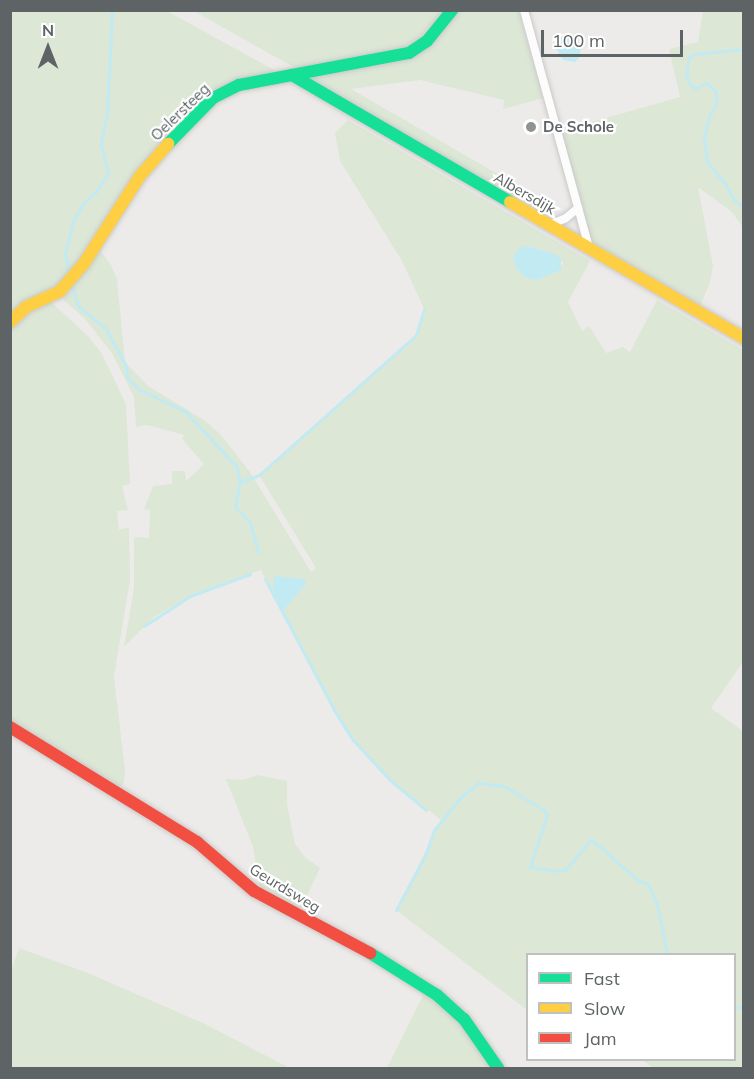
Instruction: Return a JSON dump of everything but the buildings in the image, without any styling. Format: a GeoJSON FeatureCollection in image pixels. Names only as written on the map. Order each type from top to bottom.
{"type":"FeatureCollection","features":[{"type":"Feature","properties":{"kind":"street","name":"Oelersteeg"},"geometry":{"type":"LineString","coordinates":[[10,322],[26,307],[60,291],[83,264],[140,176],[213,98],[239,85],[409,53],[428,40],[453,10]]}},
{"type":"Feature","properties":{"kind":"street"},"geometry":{"type":"LineString","coordinates":[[524,10],[588,247]]}},
{"type":"Feature","properties":{"kind":"street","name":"Albersdijk"},"geometry":{"type":"LineString","coordinates":[[292,75],[744,338]]}},
{"type":"Feature","properties":{"kind":"street"},"geometry":{"type":"LineString","coordinates":[[549,225],[566,218],[578,208]]}},
{"type":"Feature","properties":{"kind":"street","name":"Geurdsweg"},"geometry":{"type":"LineString","coordinates":[[10,728],[197,842],[254,891],[386,962],[437,995],[464,1018],[498,1068]]}},
{"type":"Feature","properties":{"kind":"green space"},"geometry":{"type":"Polygon","coordinates":[[[11,11],[167,11],[276,71],[232,82],[202,102],[83,258],[54,289],[11,314],[11,11]]]}},
{"type":"Feature","properties":{"kind":"green space"},"geometry":{"type":"Polygon","coordinates":[[[194,11],[443,11],[420,37],[402,50],[297,69],[194,11]]]}},
{"type":"Feature","properties":{"kind":"green space"},"geometry":{"type":"Polygon","coordinates":[[[453,11],[519,11],[543,98],[503,109],[504,100],[420,80],[351,89],[546,202],[540,213],[306,75],[395,61],[453,11]]]}},
{"type":"Feature","properties":{"kind":"green space"},"geometry":{"type":"Polygon","coordinates":[[[703,11],[743,11],[743,228],[732,212],[698,187],[713,266],[710,283],[700,306],[591,243],[560,131],[680,97],[669,49],[698,42],[703,11]]]}},
{"type":"Feature","properties":{"kind":"green space"},"geometry":{"type":"Polygon","coordinates":[[[348,120],[590,261],[568,302],[582,331],[589,326],[606,353],[623,347],[630,352],[657,300],[743,350],[743,662],[711,708],[743,731],[743,1068],[653,1068],[643,1061],[736,1061],[736,953],[526,953],[526,1009],[396,910],[441,820],[390,780],[353,740],[334,710],[282,612],[306,584],[275,576],[273,595],[261,570],[190,596],[154,617],[124,647],[134,588],[134,537],[149,538],[150,510],[144,509],[153,486],[172,484],[172,471],[185,471],[186,481],[204,464],[182,439],[184,435],[147,425],[136,427],[134,397],[112,353],[84,318],[59,296],[98,248],[111,265],[117,279],[125,362],[148,386],[204,420],[220,434],[250,472],[311,572],[316,568],[259,475],[416,335],[424,309],[402,261],[340,161],[335,133],[348,120]],[[528,246],[516,268],[525,277],[536,280],[548,273],[559,271],[563,263],[557,255],[528,246]]]}},
{"type":"Feature","properties":{"kind":"green space"},"geometry":{"type":"Polygon","coordinates":[[[50,301],[88,336],[102,354],[126,404],[130,484],[122,486],[128,510],[117,511],[119,530],[129,527],[130,580],[114,677],[125,770],[124,783],[117,789],[11,724],[10,327],[25,313],[50,301]]]}},
{"type":"Feature","properties":{"kind":"green space"},"geometry":{"type":"Polygon","coordinates":[[[258,775],[287,781],[287,804],[295,844],[305,857],[320,868],[300,910],[260,889],[253,847],[226,779],[242,780],[258,775]]]}},
{"type":"Feature","properties":{"kind":"green space"},"geometry":{"type":"Polygon","coordinates":[[[19,948],[88,973],[205,1024],[286,1066],[285,1068],[11,1068],[11,971],[19,948]]]}},
{"type":"Feature","properties":{"kind":"green space"},"geometry":{"type":"Polygon","coordinates":[[[426,989],[451,1012],[493,1068],[387,1068],[426,989]]]}},
{"type":"Feature","properties":{"kind":"water"},"geometry":{"type":"Polygon","coordinates":[[[566,35],[575,39],[581,49],[579,58],[575,62],[563,60],[555,47],[559,36],[566,35]]]}},
{"type":"Feature","properties":{"kind":"water"},"geometry":{"type":"Polygon","coordinates":[[[528,246],[557,255],[561,259],[561,270],[536,280],[525,277],[516,268],[513,257],[518,249],[528,246]]]}},
{"type":"Feature","properties":{"kind":"water"},"geometry":{"type":"Polygon","coordinates":[[[274,576],[304,579],[306,584],[282,612],[273,595],[274,576]]]}},
{"type":"Feature","properties":{"kind":"waterway"},"geometry":{"type":"LineString","coordinates":[[69,276],[65,254],[73,221],[84,203],[95,193],[108,174],[101,143],[107,113],[112,10]]}},
{"type":"Feature","properties":{"kind":"waterway"},"geometry":{"type":"LineString","coordinates":[[744,49],[694,54],[689,57],[686,75],[691,86],[696,88],[707,83],[716,91],[716,105],[709,116],[704,138],[707,162],[724,182],[734,200],[744,207]]}},
{"type":"Feature","properties":{"kind":"waterway"},"geometry":{"type":"LineString","coordinates":[[71,282],[78,306],[106,329],[126,366],[127,377],[138,389],[185,411],[237,467],[240,482]]}},
{"type":"Feature","properties":{"kind":"waterway"},"geometry":{"type":"LineString","coordinates":[[258,552],[250,522],[235,507],[240,482],[259,475],[416,335],[424,309]]}},
{"type":"Feature","properties":{"kind":"waterway"},"geometry":{"type":"LineString","coordinates":[[144,626],[190,596],[250,574]]}},
{"type":"Feature","properties":{"kind":"waterway"},"geometry":{"type":"LineString","coordinates":[[265,579],[334,710],[353,740],[390,780],[426,810]]}},
{"type":"Feature","properties":{"kind":"waterway"},"geometry":{"type":"LineString","coordinates":[[396,910],[425,856],[434,830],[461,797],[479,783],[504,786],[544,810],[547,815],[530,867],[558,871],[566,869],[591,839],[639,881],[648,884],[657,904],[667,953]]}},
{"type":"Feature","properties":{"kind":"waterway"},"geometry":{"type":"LineString","coordinates":[[736,1008],[744,1006]]}},
{"type":"Feature","properties":{"kind":"traffic: fast"},"geometry":{"type":"LineString","coordinates":[[168,144],[213,98],[239,85],[409,53],[427,41],[452,10]]}},
{"type":"Feature","properties":{"kind":"traffic: fast"},"geometry":{"type":"LineString","coordinates":[[292,75],[510,202]]}},
{"type":"Feature","properties":{"kind":"traffic: fast"},"geometry":{"type":"LineString","coordinates":[[370,953],[437,995],[464,1019],[498,1068]]}},
{"type":"Feature","properties":{"kind":"traffic: slow"},"geometry":{"type":"LineString","coordinates":[[10,322],[26,307],[60,291],[83,265],[140,176],[168,144]]}},
{"type":"Feature","properties":{"kind":"traffic: slow"},"geometry":{"type":"LineString","coordinates":[[510,202],[744,338]]}},
{"type":"Feature","properties":{"kind":"traffic: jam"},"geometry":{"type":"LineString","coordinates":[[10,727],[197,842],[254,891],[370,953]]}},
{"type":"Feature","properties":{"kind":"place","name":"De Schole"},"geometry":{"type":"Point","coordinates":[531,127]}}]}
